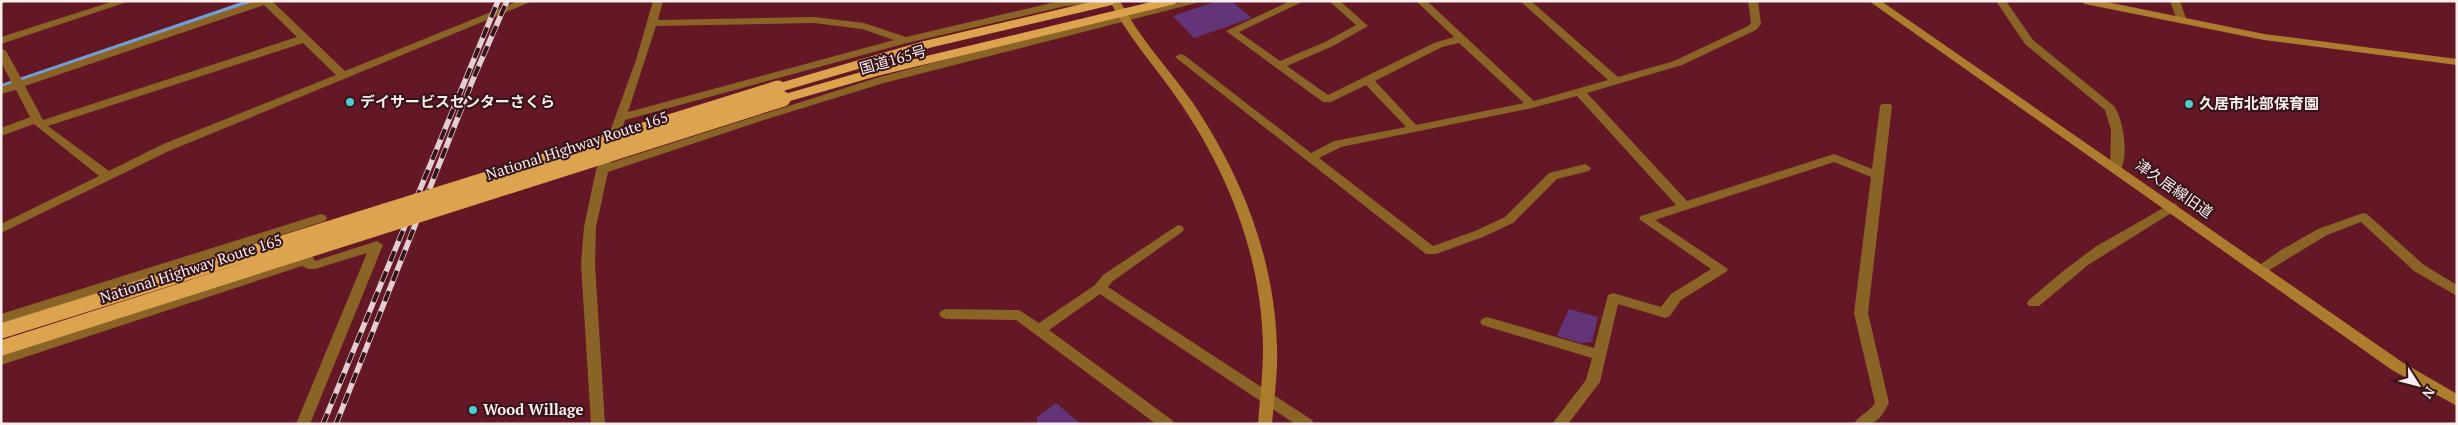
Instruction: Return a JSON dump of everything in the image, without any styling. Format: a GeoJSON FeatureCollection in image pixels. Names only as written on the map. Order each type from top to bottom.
{"type":"FeatureCollection","features":[{"type":"Feature","properties":{"kind":"highway","name":"National Highway Route 165"},"geometry":{"type":"LineString","coordinates":[[1,348],[929,44],[1114,1]]}},
{"type":"Feature","properties":{"kind":"highway","name":"National Highway Route 165"},"geometry":{"type":"LineString","coordinates":[[1,331],[781,93],[1123,16],[1170,1]]}},
{"type":"Feature","properties":{"kind":"street"},"geometry":{"type":"LineString","coordinates":[[1,41],[125,1]]}},
{"type":"Feature","properties":{"kind":"street"},"geometry":{"type":"LineString","coordinates":[[1,91],[17,81],[242,1]]}},
{"type":"Feature","properties":{"kind":"street"},"geometry":{"type":"LineString","coordinates":[[1,82],[17,81],[266,1],[344,76]]}},
{"type":"Feature","properties":{"kind":"street"},"geometry":{"type":"LineString","coordinates":[[1,229],[165,148],[528,1]]}},
{"type":"Feature","properties":{"kind":"street"},"geometry":{"type":"LineString","coordinates":[[598,424],[588,264],[590,227],[602,170],[621,118],[658,1]]}},
{"type":"Feature","properties":{"kind":"street","name":"国道165号"},"geometry":{"type":"LineString","coordinates":[[621,118],[905,40],[1066,3],[1103,1]]}},
{"type":"Feature","properties":{"kind":"street"},"geometry":{"type":"LineString","coordinates":[[1114,1],[1205,132],[1230,180],[1255,243],[1265,293],[1270,348],[1265,424]]}},
{"type":"Feature","properties":{"kind":"street","name":"国道165号"},"geometry":{"type":"LineString","coordinates":[[602,170],[725,130],[768,113],[920,69],[1123,16],[1199,1]]}},
{"type":"Feature","properties":{"kind":"street"},"geometry":{"type":"LineString","coordinates":[[1299,1],[1231,31],[1327,100],[1369,81],[1438,45],[1460,39]]}},
{"type":"Feature","properties":{"kind":"street"},"geometry":{"type":"LineString","coordinates":[[1280,65],[1329,44],[1363,26],[1334,1]]}},
{"type":"Feature","properties":{"kind":"street"},"geometry":{"type":"LineString","coordinates":[[1421,1],[1532,105]]}},
{"type":"Feature","properties":{"kind":"street"},"geometry":{"type":"LineString","coordinates":[[1524,1],[1616,81]]}},
{"type":"Feature","properties":{"kind":"street"},"geometry":{"type":"LineString","coordinates":[[1310,158],[1338,144],[1532,105],[1678,63],[1746,32],[1756,24],[1753,1]]}},
{"type":"Feature","properties":{"kind":"street","name":"津久居線旧道"},"geometry":{"type":"LineString","coordinates":[[1874,1],[2398,366],[2457,401]]}},
{"type":"Feature","properties":{"kind":"street"},"geometry":{"type":"LineString","coordinates":[[2001,1],[2029,42],[2110,108],[2115,116],[2118,143],[2116,169]]}},
{"type":"Feature","properties":{"kind":"street"},"geometry":{"type":"LineString","coordinates":[[2085,1],[2282,40],[2457,62]]}},
{"type":"Feature","properties":{"kind":"street"},"geometry":{"type":"LineString","coordinates":[[2175,1],[2182,20]]}},
{"type":"Feature","properties":{"kind":"street"},"geometry":{"type":"LineString","coordinates":[[651,24],[814,20],[864,26],[905,40]]}},
{"type":"Feature","properties":{"kind":"street"},"geometry":{"type":"LineString","coordinates":[[1,132],[62,116],[306,38]]}},
{"type":"Feature","properties":{"kind":"street"},"geometry":{"type":"LineString","coordinates":[[1,51],[39,122],[108,176]]}},
{"type":"Feature","properties":{"kind":"street"},"geometry":{"type":"LineString","coordinates":[[1180,57],[1431,251],[1479,234],[1509,220],[1553,176],[1584,168]]}},
{"type":"Feature","properties":{"kind":"street"},"geometry":{"type":"LineString","coordinates":[[1369,81],[1415,130]]}},
{"type":"Feature","properties":{"kind":"street"},"geometry":{"type":"LineString","coordinates":[[1579,91],[1684,206]]}},
{"type":"Feature","properties":{"kind":"street"},"geometry":{"type":"LineString","coordinates":[[1861,424],[1874,416],[1882,403],[1861,313],[1886,106]]}},
{"type":"Feature","properties":{"kind":"street"},"geometry":{"type":"LineString","coordinates":[[1560,423],[1592,382],[1613,298],[1665,313],[1670,303],[1676,297],[1721,269],[1645,219],[1834,158],[1877,175]]}},
{"type":"Feature","properties":{"kind":"street"},"geometry":{"type":"LineString","coordinates":[[2034,303],[2083,260],[2172,207]]}},
{"type":"Feature","properties":{"kind":"street"},"geometry":{"type":"LineString","coordinates":[[2261,269],[2330,228],[2346,221],[2363,217],[2419,268],[2457,291]]}},
{"type":"Feature","properties":{"kind":"street"},"geometry":{"type":"LineString","coordinates":[[1,319],[321,218],[308,265],[316,266],[377,245],[303,424]]}},
{"type":"Feature","properties":{"kind":"street"},"geometry":{"type":"LineString","coordinates":[[1039,330],[1100,288],[1108,278],[1178,229]]}},
{"type":"Feature","properties":{"kind":"street"},"geometry":{"type":"LineString","coordinates":[[1,360],[308,260]]}},
{"type":"Feature","properties":{"kind":"street"},"geometry":{"type":"LineString","coordinates":[[1100,288],[1307,424]]}},
{"type":"Feature","properties":{"kind":"street"},"geometry":{"type":"LineString","coordinates":[[946,314],[1019,315],[1167,424]]}},
{"type":"Feature","properties":{"kind":"street"},"geometry":{"type":"LineString","coordinates":[[1487,322],[1599,355]]}},
{"type":"Feature","properties":{"kind":"shaded area"},"geometry":{"type":"Polygon","coordinates":[[[1217,1],[1231,1],[1252,18],[1194,38],[1173,16],[1217,1]]]}},
{"type":"Feature","properties":{"kind":"shaded area"},"geometry":{"type":"Polygon","coordinates":[[[1569,309],[1598,317],[1592,342],[1580,343],[1557,336],[1569,309]]]}},
{"type":"Feature","properties":{"kind":"shaded area"},"geometry":{"type":"Polygon","coordinates":[[[1056,403],[1081,424],[1037,424],[1037,417],[1056,403]]]}},
{"type":"Feature","properties":{"kind":"waterway"},"geometry":{"type":"LineString","coordinates":[[1,87],[253,1]]}},
{"type":"Feature","properties":{"kind":"railway"},"geometry":{"type":"LineString","coordinates":[[323,424],[498,1]]}},
{"type":"Feature","properties":{"kind":"railway"},"geometry":{"type":"LineString","coordinates":[[336,424],[474,77],[507,1]]}},
{"type":"Feature","properties":{"kind":"place","name":"デイサービスセンターさくら"},"geometry":{"type":"Point","coordinates":[350,102]}},
{"type":"Feature","properties":{"kind":"place","name":"久居市北部保育園"},"geometry":{"type":"Point","coordinates":[2189,104]}},
{"type":"Feature","properties":{"kind":"place","name":"Wood Willage"},"geometry":{"type":"Point","coordinates":[473,410]}}]}
